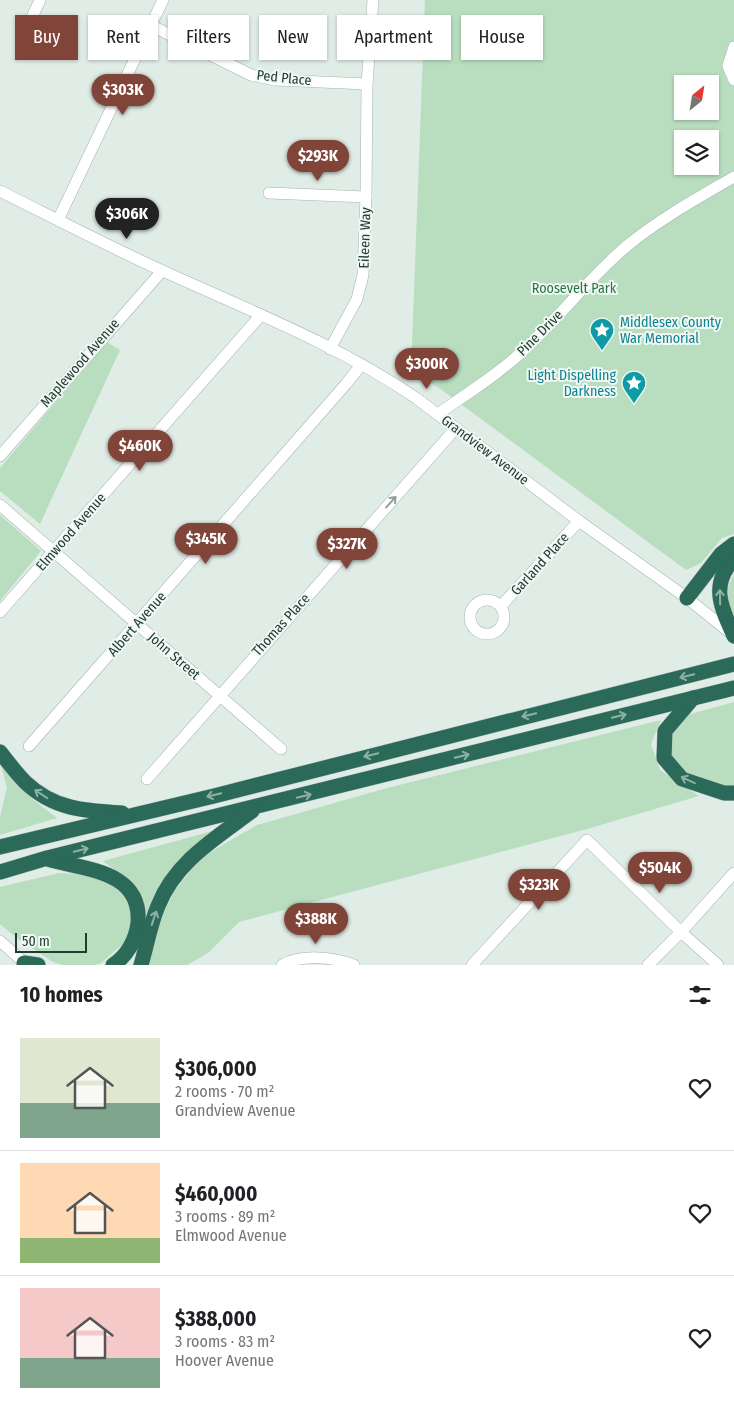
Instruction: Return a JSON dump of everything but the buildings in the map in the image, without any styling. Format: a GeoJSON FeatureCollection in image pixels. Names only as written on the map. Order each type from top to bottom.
{"type":"FeatureCollection","features":[{"type":"Feature","properties":{"kind":"highway"},"geometry":{"type":"LineString","coordinates":[[687,598],[720,554],[734,544]]}},
{"type":"Feature","properties":{"kind":"highway"},"geometry":{"type":"LineString","coordinates":[[734,560],[727,566],[719,593],[720,606],[734,636]]}},
{"type":"Feature","properties":{"kind":"highway"},"geometry":{"type":"LineString","coordinates":[[0,847],[734,664]]}},
{"type":"Feature","properties":{"kind":"highway"},"geometry":{"type":"LineString","coordinates":[[0,872],[47,858],[257,808],[734,688]]}},
{"type":"Feature","properties":{"kind":"highway"},"geometry":{"type":"LineString","coordinates":[[693,698],[665,731],[664,758],[682,779],[724,794],[734,794]]}},
{"type":"Feature","properties":{"kind":"highway"},"geometry":{"type":"LineString","coordinates":[[0,752],[24,781],[41,795],[63,806],[85,811],[138,814]]}},
{"type":"Feature","properties":{"kind":"highway"},"geometry":{"type":"LineString","coordinates":[[141,965],[158,904],[168,885],[204,846],[257,808]]}},
{"type":"Feature","properties":{"kind":"highway"},"geometry":{"type":"LineString","coordinates":[[47,858],[71,866],[98,870],[115,878],[131,892],[137,907],[137,930],[130,947],[113,965]]}},
{"type":"Feature","properties":{"kind":"street"},"geometry":{"type":"LineString","coordinates":[[33,15],[40,0]]}},
{"type":"Feature","properties":{"kind":"street"},"geometry":{"type":"LineString","coordinates":[[157,15],[163,0]]}},
{"type":"Feature","properties":{"kind":"street","name":"Eileen Way"},"geometry":{"type":"LineString","coordinates":[[330,349],[357,299],[363,275],[367,84],[374,0]]}},
{"type":"Feature","properties":{"kind":"street","name":"Ped Place"},"geometry":{"type":"LineString","coordinates":[[158,29],[251,75],[275,80],[367,84]]}},
{"type":"Feature","properties":{"kind":"street"},"geometry":{"type":"LineString","coordinates":[[734,47],[728,66],[734,80]]}},
{"type":"Feature","properties":{"kind":"street"},"geometry":{"type":"LineString","coordinates":[[58,220],[136,60]]}},
{"type":"Feature","properties":{"kind":"street","name":"Pine Drive"},"geometry":{"type":"LineString","coordinates":[[438,414],[528,346],[577,294],[627,246],[670,215],[734,177]]}},
{"type":"Feature","properties":{"kind":"street","name":"Grandview Avenue"},"geometry":{"type":"LineString","coordinates":[[0,191],[162,271],[261,315],[361,365],[401,388],[579,521],[687,598],[734,636]]}},
{"type":"Feature","properties":{"kind":"street"},"geometry":{"type":"LineString","coordinates":[[270,193],[366,197]]}},
{"type":"Feature","properties":{"kind":"street","name":"Maplewood Avenue"},"geometry":{"type":"LineString","coordinates":[[0,456],[162,271]]}},
{"type":"Feature","properties":{"kind":"street","name":"Elmwood Avenue"},"geometry":{"type":"LineString","coordinates":[[0,612],[261,315]]}},
{"type":"Feature","properties":{"kind":"street","name":"Albert Avenue"},"geometry":{"type":"LineString","coordinates":[[29,746],[361,365]]}},
{"type":"Feature","properties":{"kind":"street","name":"Thomas Place"},"geometry":{"type":"LineString","coordinates":[[147,779],[456,428]]}},
{"type":"Feature","properties":{"kind":"street","name":"John Street"},"geometry":{"type":"LineString","coordinates":[[0,505],[281,749]]}},
{"type":"Feature","properties":{"kind":"street","name":"Garland Place"},"geometry":{"type":"LineString","coordinates":[[501,606],[579,521]]}},
{"type":"Feature","properties":{"kind":"street"},"geometry":{"type":"LineString","coordinates":[[472,965],[587,840],[681,932],[718,965]]}},
{"type":"Feature","properties":{"kind":"street"},"geometry":{"type":"LineString","coordinates":[[648,965],[681,932],[734,873]]}},
{"type":"Feature","properties":{"kind":"street"},"geometry":{"type":"LineString","coordinates":[[0,941],[30,964]]}},
{"type":"Feature","properties":{"kind":"street"},"geometry":{"type":"LineString","coordinates":[[282,965],[314,958],[354,965]]}},
{"type":"Feature","properties":{"kind":"green space","name":"Roosevelt Park"},"geometry":{"type":"Polygon","coordinates":[[[425,0],[734,0],[734,534],[722,538],[701,563],[686,570],[439,388],[411,371],[423,60],[451,60],[451,15],[424,15],[425,0]]]}},
{"type":"Feature","properties":{"kind":"green space"},"geometry":{"type":"Polygon","coordinates":[[[107,342],[120,350],[40,524],[0,491],[0,468],[107,342]]]}},
{"type":"Feature","properties":{"kind":"green space"},"geometry":{"type":"Polygon","coordinates":[[[0,515],[41,551],[0,601],[0,515]]]}},
{"type":"Feature","properties":{"kind":"green space"},"geometry":{"type":"Polygon","coordinates":[[[734,574],[734,615],[727,600],[727,594],[734,574]]]}},
{"type":"Feature","properties":{"kind":"green space"},"geometry":{"type":"Polygon","coordinates":[[[734,702],[734,790],[682,772],[667,757],[672,732],[683,716],[734,702]]]}},
{"type":"Feature","properties":{"kind":"green space"},"geometry":{"type":"Polygon","coordinates":[[[661,720],[651,744],[660,770],[699,796],[587,829],[239,922],[208,953],[187,965],[148,965],[158,924],[175,890],[202,857],[257,825],[387,788],[661,720]]]}},
{"type":"Feature","properties":{"kind":"green space"},"geometry":{"type":"Polygon","coordinates":[[[0,762],[31,798],[57,818],[0,835],[0,817],[7,787],[0,762]]]}},
{"type":"Feature","properties":{"kind":"green space"},"geometry":{"type":"Polygon","coordinates":[[[216,830],[145,923],[135,886],[103,861],[216,830]]]}},
{"type":"Feature","properties":{"kind":"green space"},"geometry":{"type":"Polygon","coordinates":[[[59,873],[94,875],[114,884],[131,905],[132,923],[125,942],[101,963],[95,965],[62,965],[53,962],[18,939],[0,924],[0,887],[59,873]]]}},
{"type":"Feature","properties":{"kind":"place","name":"Middlesex County War Memorial"},"geometry":{"type":"Point","coordinates":[602,351]}},
{"type":"Feature","properties":{"kind":"place","name":"Light Dispelling Darkness"},"geometry":{"type":"Point","coordinates":[634,404]}}]}
